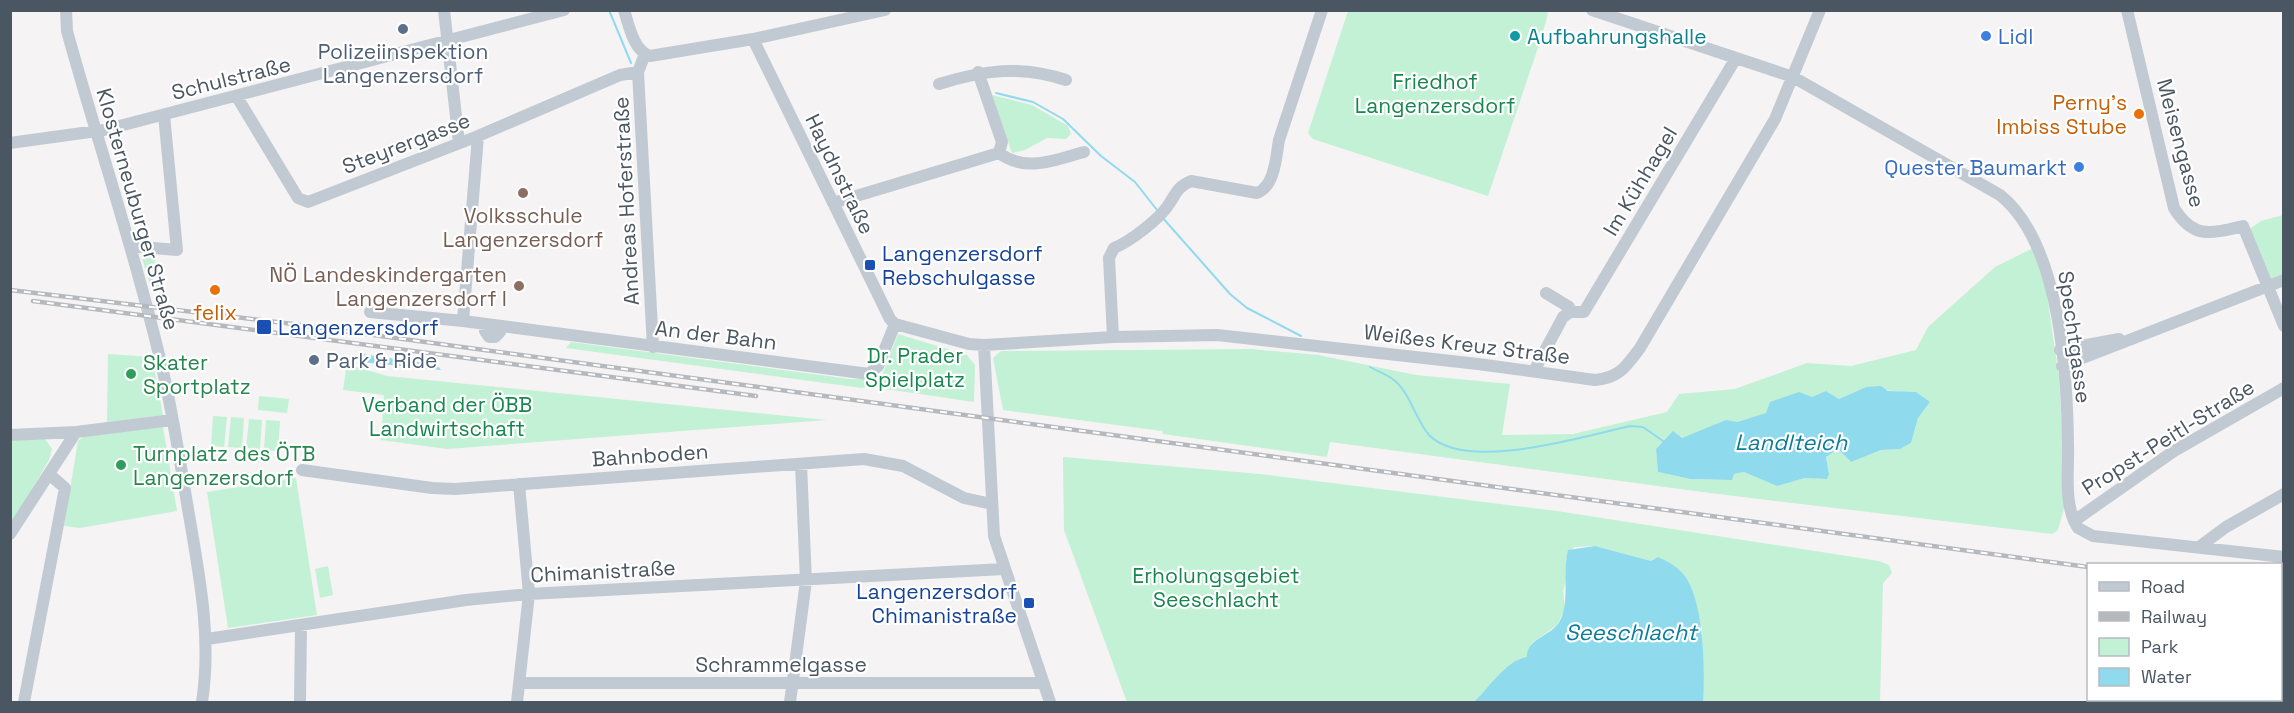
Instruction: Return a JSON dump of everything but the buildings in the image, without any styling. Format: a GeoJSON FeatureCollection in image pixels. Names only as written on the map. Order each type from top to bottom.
{"type":"FeatureCollection","features":[{"type":"Feature","properties":{"kind":"street","name":"Klosterneuburger Straße"},"geometry":{"type":"LineString","coordinates":[[66,10],[68,31],[95,132],[130,246],[162,368],[207,639],[208,661],[202,702]]}},
{"type":"Feature","properties":{"kind":"street"},"geometry":{"type":"LineString","coordinates":[[444,10],[459,143]]}},
{"type":"Feature","properties":{"kind":"street","name":"Schulstraße"},"geometry":{"type":"LineString","coordinates":[[10,143],[95,132],[164,116],[564,10]]}},
{"type":"Feature","properties":{"kind":"street"},"geometry":{"type":"LineString","coordinates":[[624,10],[636,43],[645,54],[650,56],[753,39],[885,10]]}},
{"type":"Feature","properties":{"kind":"street"},"geometry":{"type":"LineString","coordinates":[[1113,337],[1110,252],[1127,243],[1171,203],[1177,190],[1188,176],[1257,194],[1267,187],[1322,10]]}},
{"type":"Feature","properties":{"kind":"street","name":"Spechtgasse"},"geometry":{"type":"LineString","coordinates":[[1592,10],[1793,77],[1985,185],[2016,209],[2029,227],[2044,262],[2062,366],[2070,505],[2074,521]]}},
{"type":"Feature","properties":{"kind":"street","name":"Weißes Kreuz Straße"},"geometry":{"type":"LineString","coordinates":[[895,324],[969,344],[1217,335],[1595,380],[1612,378],[1623,371],[1640,348],[1775,119],[1820,10]]}},
{"type":"Feature","properties":{"kind":"street","name":"Meisengasse"},"geometry":{"type":"LineString","coordinates":[[2127,10],[2174,208],[2184,225],[2200,232],[2243,226],[2283,326]]}},
{"type":"Feature","properties":{"kind":"street","name":"Haydnstraße"},"geometry":{"type":"LineString","coordinates":[[753,39],[890,319],[895,324]]}},
{"type":"Feature","properties":{"kind":"street","name":"Andreas Hoferstraße"},"geometry":{"type":"LineString","coordinates":[[645,54],[638,72],[653,347]]}},
{"type":"Feature","properties":{"kind":"street","name":"Im Kühhagel"},"geometry":{"type":"LineString","coordinates":[[1534,371],[1563,317],[1570,312],[1584,312],[1736,58]]}},
{"type":"Feature","properties":{"kind":"street"},"geometry":{"type":"LineString","coordinates":[[939,84],[978,72],[995,70],[1048,74],[1066,80]]}},
{"type":"Feature","properties":{"kind":"street","name":"Steyrergasse"},"geometry":{"type":"LineString","coordinates":[[237,97],[302,201],[308,202],[478,136],[620,75],[638,72]]}},
{"type":"Feature","properties":{"kind":"street"},"geometry":{"type":"LineString","coordinates":[[978,72],[1002,142],[999,153]]}},
{"type":"Feature","properties":{"kind":"street"},"geometry":{"type":"LineString","coordinates":[[130,246],[177,250],[164,116]]}},
{"type":"Feature","properties":{"kind":"street"},"geometry":{"type":"LineString","coordinates":[[463,321],[478,136]]}},
{"type":"Feature","properties":{"kind":"street"},"geometry":{"type":"LineString","coordinates":[[999,153],[1012,162],[1026,165],[1084,152]]}},
{"type":"Feature","properties":{"kind":"street"},"geometry":{"type":"LineString","coordinates":[[833,203],[999,153]]}},
{"type":"Feature","properties":{"kind":"street"},"geometry":{"type":"LineString","coordinates":[[2062,366],[2283,280]]}},
{"type":"Feature","properties":{"kind":"street"},"geometry":{"type":"LineString","coordinates":[[1546,293],[1569,307],[1570,312]]}},
{"type":"Feature","properties":{"kind":"street","name":"An der Bahn"},"geometry":{"type":"LineString","coordinates":[[370,312],[485,324],[485,331],[489,337],[495,337],[500,332],[500,326],[869,374],[878,366],[895,324]]}},
{"type":"Feature","properties":{"kind":"street"},"geometry":{"type":"LineString","coordinates":[[2060,350],[2102,341],[2129,340]]}},
{"type":"Feature","properties":{"kind":"street"},"geometry":{"type":"LineString","coordinates":[[984,345],[994,536],[1050,702]]}},
{"type":"Feature","properties":{"kind":"street","name":"Propst-Peitl-Straße"},"geometry":{"type":"LineString","coordinates":[[2074,521],[2174,451],[2283,388]]}},
{"type":"Feature","properties":{"kind":"street"},"geometry":{"type":"LineString","coordinates":[[10,435],[76,432],[172,420]]}},
{"type":"Feature","properties":{"kind":"street"},"geometry":{"type":"LineString","coordinates":[[10,534],[76,432]]}},
{"type":"Feature","properties":{"kind":"street","name":"Bahnboden"},"geometry":{"type":"LineString","coordinates":[[302,470],[432,488],[519,484],[864,459],[890,463],[917,471],[964,498],[992,504]]}},
{"type":"Feature","properties":{"kind":"street"},"geometry":{"type":"LineString","coordinates":[[790,702],[806,581],[801,464]]}},
{"type":"Feature","properties":{"kind":"street"},"geometry":{"type":"LineString","coordinates":[[27,702],[65,488],[49,474]]}},
{"type":"Feature","properties":{"kind":"street"},"geometry":{"type":"LineString","coordinates":[[517,702],[529,594],[519,484]]}},
{"type":"Feature","properties":{"kind":"street"},"geometry":{"type":"LineString","coordinates":[[2199,547],[2226,527],[2283,494]]}},
{"type":"Feature","properties":{"kind":"street"},"geometry":{"type":"LineString","coordinates":[[2074,521],[2080,531],[2089,536],[2283,557]]}},
{"type":"Feature","properties":{"kind":"street","name":"Chimanistraße"},"geometry":{"type":"LineString","coordinates":[[207,639],[466,600],[529,594],[1004,569]]}},
{"type":"Feature","properties":{"kind":"street"},"geometry":{"type":"LineString","coordinates":[[300,702],[301,626]]}},
{"type":"Feature","properties":{"kind":"street","name":"Schrammelgasse"},"geometry":{"type":"LineString","coordinates":[[519,682],[1043,683]]}},
{"type":"Feature","properties":{"kind":"green space","name":"Friedhof Langenzersdorf"},"geometry":{"type":"Polygon","coordinates":[[[1348,11],[1547,11],[1541,39],[1488,196],[1313,139],[1308,133],[1348,11]]]}},
{"type":"Feature","properties":{"kind":"green space"},"geometry":{"type":"Polygon","coordinates":[[[992,95],[1032,105],[1068,126],[1071,134],[1066,139],[1047,138],[1025,150],[1012,153],[992,95]]]}},
{"type":"Feature","properties":{"kind":"green space"},"geometry":{"type":"Polygon","coordinates":[[[2283,215],[2283,276],[2272,280],[2265,273],[2248,230],[2261,221],[2283,215]]]}},
{"type":"Feature","properties":{"kind":"green space"},"geometry":{"type":"Polygon","coordinates":[[[2033,248],[2040,263],[2047,295],[2059,378],[2066,501],[2058,530],[2052,534],[1710,493],[1330,442],[1327,457],[1163,434],[1162,431],[1003,410],[993,358],[1001,351],[1251,349],[1318,355],[1416,375],[1510,384],[1502,435],[1573,434],[1667,412],[1679,394],[1735,389],[1807,363],[1851,366],[1916,350],[1928,327],[1995,267],[2033,248]],[[1866,387],[1839,399],[1826,391],[1812,397],[1770,402],[1767,413],[1682,438],[1673,432],[1656,449],[1658,472],[1690,479],[1732,480],[1734,474],[1744,472],[1777,486],[1805,478],[1827,479],[1829,474],[1826,457],[1838,449],[1851,462],[1881,450],[1900,449],[1911,443],[1918,418],[1930,402],[1899,392],[1866,387]]]}},
{"type":"Feature","properties":{"kind":"green space"},"geometry":{"type":"Polygon","coordinates":[[[144,252],[156,254],[153,281],[162,283],[161,287],[151,288],[141,255],[144,252]]]}},
{"type":"Feature","properties":{"kind":"green space","name":"Dr. Prader Spielplatz"},"geometry":{"type":"Polygon","coordinates":[[[898,334],[967,355],[975,365],[974,402],[886,389],[881,378],[898,334]]]}},
{"type":"Feature","properties":{"kind":"green space"},"geometry":{"type":"Polygon","coordinates":[[[571,342],[850,379],[863,379],[879,374],[871,385],[862,388],[566,348],[571,342]]]}},
{"type":"Feature","properties":{"kind":"green space","name":"Skater Sportplatz"},"geometry":{"type":"Polygon","coordinates":[[[108,354],[152,357],[163,415],[107,422],[108,354]]]}},
{"type":"Feature","properties":{"kind":"green space","name":"Verband der ÖBB Landwirtschaft"},"geometry":{"type":"Polygon","coordinates":[[[347,364],[387,376],[827,420],[447,449],[381,440],[384,395],[343,390],[347,364]]]}},
{"type":"Feature","properties":{"kind":"green space"},"geometry":{"type":"Polygon","coordinates":[[[259,396],[289,399],[287,413],[258,410],[259,396]]]}},
{"type":"Feature","properties":{"kind":"green space"},"geometry":{"type":"Polygon","coordinates":[[[213,416],[227,417],[224,447],[211,446],[213,416]]]}},
{"type":"Feature","properties":{"kind":"green space"},"geometry":{"type":"Polygon","coordinates":[[[231,417],[244,418],[242,448],[228,447],[231,417]]]}},
{"type":"Feature","properties":{"kind":"green space"},"geometry":{"type":"Polygon","coordinates":[[[249,419],[262,420],[260,449],[246,448],[249,419]]]}},
{"type":"Feature","properties":{"kind":"green space"},"geometry":{"type":"Polygon","coordinates":[[[266,420],[280,421],[278,451],[264,450],[266,420]]]}},
{"type":"Feature","properties":{"kind":"green space","name":"Turnplatz des ÖTB Langenzersdorf"},"geometry":{"type":"Polygon","coordinates":[[[163,427],[177,511],[80,528],[64,526],[78,441],[84,436],[163,427]]]}},
{"type":"Feature","properties":{"kind":"green space"},"geometry":{"type":"Polygon","coordinates":[[[45,439],[52,449],[49,460],[11,525],[11,440],[45,439]]]}},
{"type":"Feature","properties":{"kind":"green space","name":"Erholungsgebiet Seeschlacht"},"geometry":{"type":"Polygon","coordinates":[[[1063,457],[1260,474],[1557,511],[1879,561],[1889,565],[1892,573],[1883,583],[1880,702],[1703,702],[1702,627],[1651,561],[1595,546],[1574,547],[1566,559],[1567,578],[1563,591],[1565,609],[1557,625],[1532,643],[1527,657],[1474,702],[1127,702],[1064,530],[1063,457]]]}},
{"type":"Feature","properties":{"kind":"green space"},"geometry":{"type":"Polygon","coordinates":[[[296,478],[317,615],[228,628],[207,492],[296,478]]]}},
{"type":"Feature","properties":{"kind":"green space"},"geometry":{"type":"Polygon","coordinates":[[[328,566],[333,595],[320,598],[315,569],[328,566]]]}},
{"type":"Feature","properties":{"kind":"water"},"geometry":{"type":"Polygon","coordinates":[[[362,354],[437,365],[441,370],[361,362],[357,357],[362,354]]]}},
{"type":"Feature","properties":{"kind":"water","name":"Landlteich"},"geometry":{"type":"Polygon","coordinates":[[[1881,386],[1888,391],[1916,392],[1930,402],[1918,418],[1911,443],[1900,449],[1881,450],[1851,462],[1838,449],[1826,457],[1829,474],[1827,479],[1805,478],[1777,486],[1744,472],[1734,474],[1732,480],[1690,479],[1658,472],[1656,449],[1673,431],[1682,438],[1726,420],[1737,422],[1766,413],[1770,402],[1799,392],[1812,397],[1826,391],[1839,399],[1866,387],[1881,386]]]}},
{"type":"Feature","properties":{"kind":"water","name":"Seeschlacht"},"geometry":{"type":"Polygon","coordinates":[[[1595,546],[1651,561],[1658,557],[1674,566],[1687,579],[1693,591],[1700,622],[1704,673],[1703,702],[1474,702],[1498,675],[1512,663],[1527,657],[1530,646],[1558,624],[1564,608],[1568,550],[1595,546]]]}},
{"type":"Feature","properties":{"kind":"waterway"},"geometry":{"type":"LineString","coordinates":[[609,10],[631,63]]}},
{"type":"Feature","properties":{"kind":"waterway"},"geometry":{"type":"LineString","coordinates":[[996,93],[1033,102],[1063,119],[1101,156],[1135,182],[1157,210]]}},
{"type":"Feature","properties":{"kind":"waterway"},"geometry":{"type":"LineString","coordinates":[[1162,217],[1230,294],[1247,308],[1301,336]]}},
{"type":"Feature","properties":{"kind":"waterway"},"geometry":{"type":"LineString","coordinates":[[1370,367],[1392,378],[1400,386],[1429,435],[1446,446],[1470,451],[1526,448],[1630,426],[1643,427],[1663,441]]}},
{"type":"Feature","properties":{"kind":"railway"},"geometry":{"type":"LineString","coordinates":[[10,290],[285,323],[2087,567]]}},
{"type":"Feature","properties":{"kind":"railway"},"geometry":{"type":"LineString","coordinates":[[33,301],[756,396]]}},
{"type":"Feature","properties":{"kind":"place","name":"Polizeiinspektion Langenzersdorf"},"geometry":{"type":"Point","coordinates":[403,29]}},
{"type":"Feature","properties":{"kind":"place","name":"Aufbahrungshalle"},"geometry":{"type":"Point","coordinates":[1515,36]}},
{"type":"Feature","properties":{"kind":"place","name":"Lidl"},"geometry":{"type":"Point","coordinates":[1986,36]}},
{"type":"Feature","properties":{"kind":"place","name":"Perny’s Imbiss Stube"},"geometry":{"type":"Point","coordinates":[2139,114]}},
{"type":"Feature","properties":{"kind":"place","name":"Quester Baumarkt"},"geometry":{"type":"Point","coordinates":[2079,167]}},
{"type":"Feature","properties":{"kind":"place","name":"Volksschule Langenzersdorf"},"geometry":{"type":"Point","coordinates":[523,193]}},
{"type":"Feature","properties":{"kind":"place","name":"Langenzersdorf Rebschulgasse"},"geometry":{"type":"Point","coordinates":[870,265]}},
{"type":"Feature","properties":{"kind":"place","name":"NÖ Landeskindergarten Langenzersdorf I"},"geometry":{"type":"Point","coordinates":[519,286]}},
{"type":"Feature","properties":{"kind":"place","name":"felix"},"geometry":{"type":"Point","coordinates":[215,290]}},
{"type":"Feature","properties":{"kind":"place","name":"Langenzersdorf"},"geometry":{"type":"Point","coordinates":[264,327]}},
{"type":"Feature","properties":{"kind":"place","name":"Park & Ride"},"geometry":{"type":"Point","coordinates":[314,360]}},
{"type":"Feature","properties":{"kind":"place","name":"Skater Sportplatz"},"geometry":{"type":"Point","coordinates":[131,374]}},
{"type":"Feature","properties":{"kind":"place","name":"Turnplatz des ÖTB Langenzersdorf"},"geometry":{"type":"Point","coordinates":[121,465]}},
{"type":"Feature","properties":{"kind":"place","name":"Langenzersdorf Chimanistraße"},"geometry":{"type":"Point","coordinates":[1029,603]}}]}
